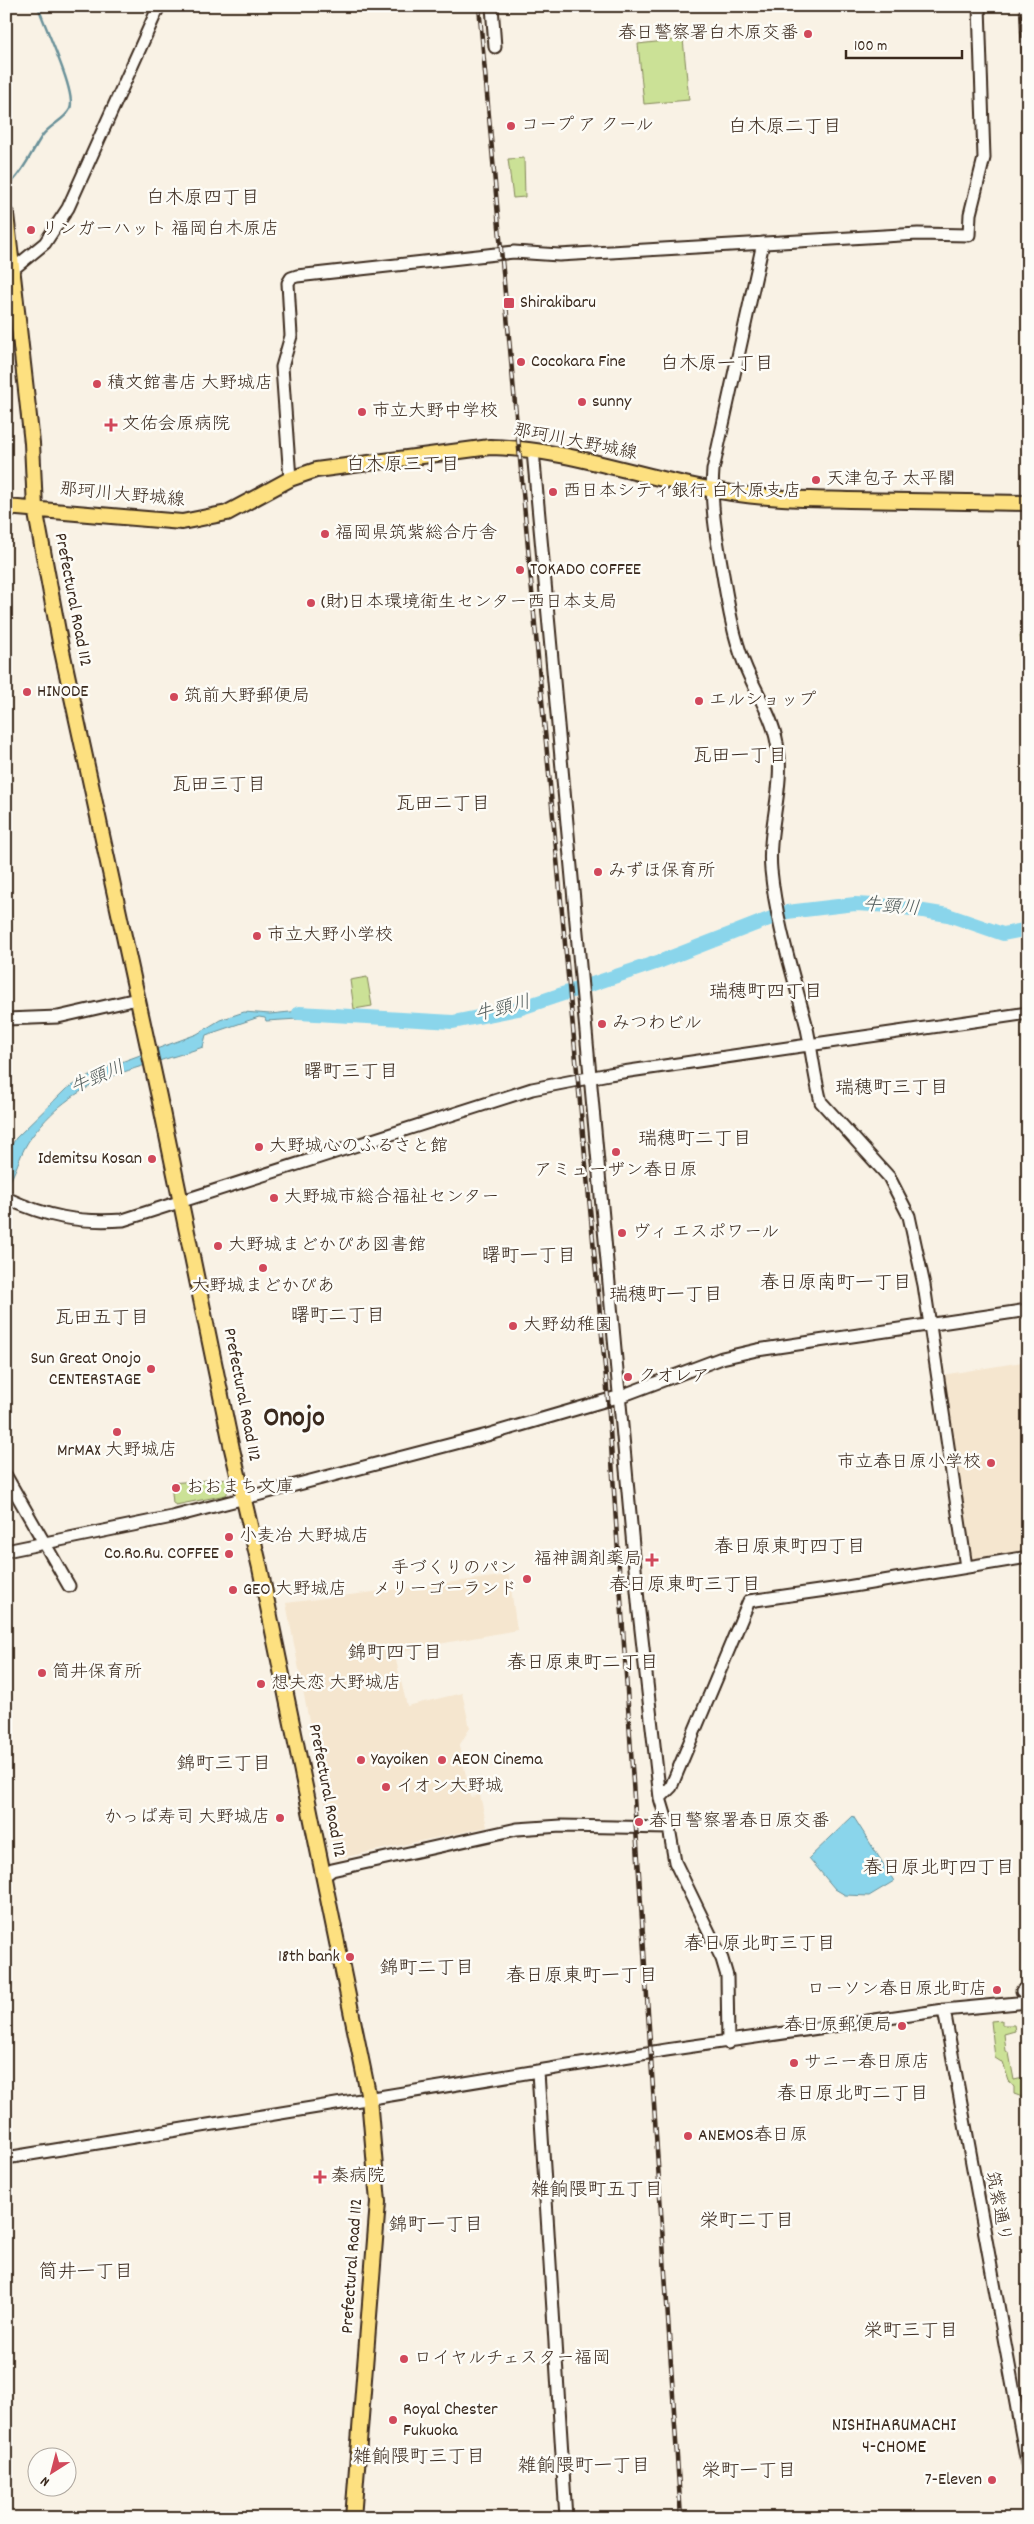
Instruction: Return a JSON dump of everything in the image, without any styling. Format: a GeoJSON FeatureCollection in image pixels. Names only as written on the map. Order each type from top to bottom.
{"type":"FeatureCollection","features":[{"type":"Feature","properties":{"kind":"main road","name":"Prefectural Road 112"},"geometry":{"type":"LineString","coordinates":[[6,214],[32,442],[35,508],[60,642],[156,1080],[292,1718],[369,2098],[378,2202],[353,2518]]}},
{"type":"Feature","properties":{"kind":"main road","name":"那珂川大野城線"},"geometry":{"type":"LineString","coordinates":[[6,507],[182,522],[227,513],[290,479],[316,470],[468,449],[513,447],[711,490],[776,498],[1028,503]]}},
{"type":"Feature","properties":{"kind":"street"},"geometry":{"type":"LineString","coordinates":[[12,270],[45,243],[68,208],[159,6]]}},
{"type":"Feature","properties":{"kind":"street"},"geometry":{"type":"LineString","coordinates":[[492,6],[495,47]]}},
{"type":"Feature","properties":{"kind":"street"},"geometry":{"type":"LineString","coordinates":[[290,479],[282,367],[291,336],[287,286],[294,277],[514,252],[560,255],[918,234],[969,235],[970,214],[984,158],[980,6]]}},
{"type":"Feature","properties":{"kind":"street"},"geometry":{"type":"LineString","coordinates":[[763,243],[713,470],[711,490],[715,527],[729,613],[744,663],[766,711],[777,742],[780,779],[770,854],[776,901],[811,1046],[821,1102],[889,1177],[909,1216],[930,1324],[966,1567]]}},
{"type":"Feature","properties":{"kind":"street"},"geometry":{"type":"LineString","coordinates":[[533,451],[580,969],[592,1077],[641,1631],[660,1798],[676,1862],[722,1959],[726,1976],[728,2043]]}},
{"type":"Feature","properties":{"kind":"street"},"geometry":{"type":"LineString","coordinates":[[6,1019],[58,1017],[137,999]]}},
{"type":"Feature","properties":{"kind":"street"},"geometry":{"type":"LineString","coordinates":[[7,1198],[43,1213],[86,1222],[123,1220],[181,1203],[532,1089],[592,1077],[1028,1014]]}},
{"type":"Feature","properties":{"kind":"street"},"geometry":{"type":"LineString","coordinates":[[6,1551],[244,1500],[297,1483],[487,1435],[621,1396],[722,1358],[757,1350],[1028,1310]]}},
{"type":"Feature","properties":{"kind":"street"},"geometry":{"type":"LineString","coordinates":[[6,1476],[69,1586]]}},
{"type":"Feature","properties":{"kind":"street"},"geometry":{"type":"LineString","coordinates":[[660,1798],[671,1787],[749,1601],[1028,1557]]}},
{"type":"Feature","properties":{"kind":"street"},"geometry":{"type":"LineString","coordinates":[[324,1877],[332,1870],[517,1829],[561,1826],[669,1828]]}},
{"type":"Feature","properties":{"kind":"street"},"geometry":{"type":"LineString","coordinates":[[6,2158],[666,2050],[728,2043],[944,2010],[1028,2002]]}},
{"type":"Feature","properties":{"kind":"street","name":"筑紫通り"},"geometry":{"type":"LineString","coordinates":[[944,2010],[1028,2469]]}},
{"type":"Feature","properties":{"kind":"street"},"geometry":{"type":"LineString","coordinates":[[538,2072],[566,2518]]}},
{"type":"Feature","properties":{"kind":"shaded area","name":"市立春日原小学校"},"geometry":{"type":"Polygon","coordinates":[[[1028,1361],[1028,1551],[972,1560],[969,1558],[942,1375],[1028,1361]]]}},
{"type":"Feature","properties":{"kind":"shaded area"},"geometry":{"type":"Polygon","coordinates":[[[509,1575],[517,1630],[394,1652],[407,1706],[462,1693],[470,1728],[459,1746],[471,1797],[480,1795],[487,1827],[336,1859],[286,1603],[509,1575]]]}},
{"type":"Feature","properties":{"kind":"green space"},"geometry":{"type":"Polygon","coordinates":[[[683,39],[689,100],[644,104],[638,44],[683,39]]]}},
{"type":"Feature","properties":{"kind":"green space"},"geometry":{"type":"Polygon","coordinates":[[[524,158],[525,197],[513,198],[508,159],[524,158]]]}},
{"type":"Feature","properties":{"kind":"green space"},"geometry":{"type":"Polygon","coordinates":[[[1028,635],[1028,674],[1025,674],[1020,636],[1028,635]]]}},
{"type":"Feature","properties":{"kind":"green space"},"geometry":{"type":"Polygon","coordinates":[[[367,977],[372,1006],[354,1009],[350,980],[367,977]]]}},
{"type":"Feature","properties":{"kind":"green space"},"geometry":{"type":"Polygon","coordinates":[[[231,1478],[233,1484],[226,1495],[176,1505],[173,1503],[171,1483],[231,1478]]]}},
{"type":"Feature","properties":{"kind":"green space"},"geometry":{"type":"Polygon","coordinates":[[[1002,2020],[1002,2025],[1014,2025],[1015,2031],[1004,2034],[1006,2051],[1009,2053],[1014,2080],[1028,2077],[1028,2099],[1014,2094],[1014,2087],[1009,2081],[1003,2063],[995,2058],[991,2021],[1002,2020]]]}},
{"type":"Feature","properties":{"kind":"water"},"geometry":{"type":"Polygon","coordinates":[[[300,1011],[318,1014],[298,1019],[266,1021],[265,1018],[259,1017],[206,1035],[203,1047],[129,1070],[85,1089],[65,1102],[46,1120],[28,1142],[6,1187],[6,1154],[16,1138],[66,1089],[105,1068],[197,1034],[220,1020],[244,1012],[270,1014],[300,1011]]]}},
{"type":"Feature","properties":{"kind":"water"},"geometry":{"type":"Polygon","coordinates":[[[853,1816],[894,1881],[869,1896],[845,1895],[835,1889],[809,1858],[853,1816]]]}},
{"type":"Feature","properties":{"kind":"waterway"},"geometry":{"type":"LineString","coordinates":[[13,181],[22,170],[45,132],[68,113],[70,109],[71,101],[65,75],[38,6]]}},
{"type":"Feature","properties":{"kind":"waterway","name":"牛頸川"},"geometry":{"type":"LineString","coordinates":[[299,1013],[453,1022],[518,1009],[661,961],[787,912],[855,904],[893,906],[948,915],[1003,934],[1028,929]]}},
{"type":"Feature","properties":{"kind":"railway"},"geometry":{"type":"LineString","coordinates":[[479,6],[608,1399],[681,2518]]}},
{"type":"Feature","properties":{"kind":"railway"},"geometry":{"type":"LineString","coordinates":[[1021,6],[1028,168]]}},
{"type":"Feature","properties":{"kind":"place","name":"春日警察署白木原交番"},"geometry":{"type":"Point","coordinates":[808,34]}},
{"type":"Feature","properties":{"kind":"place","name":"コープ ア クール"},"geometry":{"type":"Point","coordinates":[511,126]}},
{"type":"Feature","properties":{"kind":"place","name":"リンガーハット 福岡白木原店"},"geometry":{"type":"Point","coordinates":[31,230]}},
{"type":"Feature","properties":{"kind":"place","name":"Shirakibaru"},"geometry":{"type":"Point","coordinates":[509,303]}},
{"type":"Feature","properties":{"kind":"place","name":"Cocokara Fine"},"geometry":{"type":"Point","coordinates":[521,362]}},
{"type":"Feature","properties":{"kind":"place","name":"積文館書店 大野城店"},"geometry":{"type":"Point","coordinates":[97,384]}},
{"type":"Feature","properties":{"kind":"place","name":"sunny"},"geometry":{"type":"Point","coordinates":[582,402]}},
{"type":"Feature","properties":{"kind":"place","name":"市立大野中学校"},"geometry":{"type":"Point","coordinates":[362,412]}},
{"type":"Feature","properties":{"kind":"place","name":"文佑会原病院"},"geometry":{"type":"Point","coordinates":[111,425]}},
{"type":"Feature","properties":{"kind":"place","name":"天津包子 太平閣"},"geometry":{"type":"Point","coordinates":[816,480]}},
{"type":"Feature","properties":{"kind":"place","name":"西日本シティ銀行 白木原支店"},"geometry":{"type":"Point","coordinates":[553,492]}},
{"type":"Feature","properties":{"kind":"place","name":"福岡県筑紫総合庁舎"},"geometry":{"type":"Point","coordinates":[325,534]}},
{"type":"Feature","properties":{"kind":"place","name":"TOKADO COFFEE"},"geometry":{"type":"Point","coordinates":[520,570]}},
{"type":"Feature","properties":{"kind":"place","name":"(財)日本環境衛生センター西日本支局"},"geometry":{"type":"Point","coordinates":[311,603]}},
{"type":"Feature","properties":{"kind":"place","name":"HINODE"},"geometry":{"type":"Point","coordinates":[27,692]}},
{"type":"Feature","properties":{"kind":"place","name":"筑前大野郵便局"},"geometry":{"type":"Point","coordinates":[174,697]}},
{"type":"Feature","properties":{"kind":"place","name":"エルショップ"},"geometry":{"type":"Point","coordinates":[699,701]}},
{"type":"Feature","properties":{"kind":"place","name":"みずほ保育所"},"geometry":{"type":"Point","coordinates":[598,872]}},
{"type":"Feature","properties":{"kind":"place","name":"市立大野小学校"},"geometry":{"type":"Point","coordinates":[257,936]}},
{"type":"Feature","properties":{"kind":"place","name":"みつわビル"},"geometry":{"type":"Point","coordinates":[602,1024]}},
{"type":"Feature","properties":{"kind":"place","name":"大野城心のふるさと館"},"geometry":{"type":"Point","coordinates":[259,1147]}},
{"type":"Feature","properties":{"kind":"place","name":"アミューザン春日原"},"geometry":{"type":"Point","coordinates":[616,1152]}},
{"type":"Feature","properties":{"kind":"place","name":"Idemitsu Kosan"},"geometry":{"type":"Point","coordinates":[152,1159]}},
{"type":"Feature","properties":{"kind":"place","name":"大野城市総合福祉センター"},"geometry":{"type":"Point","coordinates":[274,1198]}},
{"type":"Feature","properties":{"kind":"place","name":"ヴィ エスポワール"},"geometry":{"type":"Point","coordinates":[622,1233]}},
{"type":"Feature","properties":{"kind":"place","name":"大野城まどかぴあ図書館"},"geometry":{"type":"Point","coordinates":[218,1246]}},
{"type":"Feature","properties":{"kind":"place","name":"大野城まどかぴあ"},"geometry":{"type":"Point","coordinates":[263,1268]}},
{"type":"Feature","properties":{"kind":"place","name":"大野幼稚園"},"geometry":{"type":"Point","coordinates":[513,1326]}},
{"type":"Feature","properties":{"kind":"place","name":"Sun Great Onojo CENTERSTAGE"},"geometry":{"type":"Point","coordinates":[151,1369]}},
{"type":"Feature","properties":{"kind":"place","name":"クオレア"},"geometry":{"type":"Point","coordinates":[628,1377]}},
{"type":"Feature","properties":{"kind":"place","name":"MrMAX 大野城店"},"geometry":{"type":"Point","coordinates":[117,1432]}},
{"type":"Feature","properties":{"kind":"place","name":"市立春日原小学校"},"geometry":{"type":"Point","coordinates":[991,1463]}},
{"type":"Feature","properties":{"kind":"place","name":"おおまち文庫"},"geometry":{"type":"Point","coordinates":[176,1488]}},
{"type":"Feature","properties":{"kind":"place","name":"小麦冶 大野城店"},"geometry":{"type":"Point","coordinates":[229,1537]}},
{"type":"Feature","properties":{"kind":"place","name":"Co.Ro.Ru. COFFEE"},"geometry":{"type":"Point","coordinates":[229,1554]}},
{"type":"Feature","properties":{"kind":"place","name":"福神調剤薬局"},"geometry":{"type":"Point","coordinates":[652,1560]}},
{"type":"Feature","properties":{"kind":"place","name":"手づくりのパン メリーゴーランド"},"geometry":{"type":"Point","coordinates":[527,1579]}},
{"type":"Feature","properties":{"kind":"place","name":"GEO 大野城店"},"geometry":{"type":"Point","coordinates":[233,1590]}},
{"type":"Feature","properties":{"kind":"place","name":"筒井保育所"},"geometry":{"type":"Point","coordinates":[42,1673]}},
{"type":"Feature","properties":{"kind":"place","name":"想夫恋 大野城店"},"geometry":{"type":"Point","coordinates":[261,1684]}},
{"type":"Feature","properties":{"kind":"place","name":"Yayoiken"},"geometry":{"type":"Point","coordinates":[361,1760]}},
{"type":"Feature","properties":{"kind":"place","name":"AEON Cinema"},"geometry":{"type":"Point","coordinates":[442,1760]}},
{"type":"Feature","properties":{"kind":"place","name":"イオン大野城"},"geometry":{"type":"Point","coordinates":[386,1787]}},
{"type":"Feature","properties":{"kind":"place","name":"かっぱ寿司 大野城店"},"geometry":{"type":"Point","coordinates":[280,1818]}},
{"type":"Feature","properties":{"kind":"place","name":"春日警察署春日原交番"},"geometry":{"type":"Point","coordinates":[639,1822]}},
{"type":"Feature","properties":{"kind":"place","name":"18th bank"},"geometry":{"type":"Point","coordinates":[350,1957]}},
{"type":"Feature","properties":{"kind":"place","name":"ローソン春日原北町店"},"geometry":{"type":"Point","coordinates":[997,1990]}},
{"type":"Feature","properties":{"kind":"place","name":"春日原郵便局"},"geometry":{"type":"Point","coordinates":[902,2026]}},
{"type":"Feature","properties":{"kind":"place","name":"サニー春日原店"},"geometry":{"type":"Point","coordinates":[794,2063]}},
{"type":"Feature","properties":{"kind":"place","name":"ANEMOS春日原"},"geometry":{"type":"Point","coordinates":[688,2136]}},
{"type":"Feature","properties":{"kind":"place","name":"秦病院"},"geometry":{"type":"Point","coordinates":[320,2177]}},
{"type":"Feature","properties":{"kind":"place","name":"ロイヤルチェスター福岡"},"geometry":{"type":"Point","coordinates":[404,2359]}},
{"type":"Feature","properties":{"kind":"place","name":"Royal Chester Fukuoka"},"geometry":{"type":"Point","coordinates":[393,2420]}},
{"type":"Feature","properties":{"kind":"place","name":"7-Eleven"},"geometry":{"type":"Point","coordinates":[992,2480]}},
{"type":"Feature","properties":{"kind":"district","name":"白木原二丁目"},"geometry":{"type":"Point","coordinates":[785,128]}},
{"type":"Feature","properties":{"kind":"district","name":"白木原四丁目"},"geometry":{"type":"Point","coordinates":[203,199]}},
{"type":"Feature","properties":{"kind":"district","name":"白木原一丁目"},"geometry":{"type":"Point","coordinates":[717,365]}},
{"type":"Feature","properties":{"kind":"district","name":"白木原三丁目"},"geometry":{"type":"Point","coordinates":[403,466]}},
{"type":"Feature","properties":{"kind":"district","name":"瓦田一丁目"},"geometry":{"type":"Point","coordinates":[740,757]}},
{"type":"Feature","properties":{"kind":"district","name":"瓦田三丁目"},"geometry":{"type":"Point","coordinates":[219,786]}},
{"type":"Feature","properties":{"kind":"district","name":"瓦田二丁目"},"geometry":{"type":"Point","coordinates":[443,805]}},
{"type":"Feature","properties":{"kind":"district","name":"瑞穂町四丁目"},"geometry":{"type":"Point","coordinates":[766,993]}},
{"type":"Feature","properties":{"kind":"district","name":"曙町三丁目"},"geometry":{"type":"Point","coordinates":[351,1073]}},
{"type":"Feature","properties":{"kind":"district","name":"瑞穂町三丁目"},"geometry":{"type":"Point","coordinates":[892,1089]}},
{"type":"Feature","properties":{"kind":"district","name":"瑞穂町二丁目"},"geometry":{"type":"Point","coordinates":[695,1140]}},
{"type":"Feature","properties":{"kind":"district","name":"曙町一丁目"},"geometry":{"type":"Point","coordinates":[529,1257]}},
{"type":"Feature","properties":{"kind":"district","name":"春日原南町一丁目"},"geometry":{"type":"Point","coordinates":[836,1284]}},
{"type":"Feature","properties":{"kind":"district","name":"瑞穂町一丁目"},"geometry":{"type":"Point","coordinates":[666,1296]}},
{"type":"Feature","properties":{"kind":"district","name":"曙町二丁目"},"geometry":{"type":"Point","coordinates":[338,1317]}},
{"type":"Feature","properties":{"kind":"district","name":"瓦田五丁目"},"geometry":{"type":"Point","coordinates":[102,1319]}},
{"type":"Feature","properties":{"kind":"district","name":"Onojo"},"geometry":{"type":"Point","coordinates":[294,1420]}},
{"type":"Feature","properties":{"kind":"district","name":"春日原東町四丁目"},"geometry":{"type":"Point","coordinates":[790,1548]}},
{"type":"Feature","properties":{"kind":"district","name":"春日原東町三丁目"},"geometry":{"type":"Point","coordinates":[685,1586]}},
{"type":"Feature","properties":{"kind":"district","name":"錦町四丁目"},"geometry":{"type":"Point","coordinates":[395,1654]}},
{"type":"Feature","properties":{"kind":"district","name":"春日原東町二丁目"},"geometry":{"type":"Point","coordinates":[583,1664]}},
{"type":"Feature","properties":{"kind":"district","name":"錦町三丁目"},"geometry":{"type":"Point","coordinates":[224,1765]}},
{"type":"Feature","properties":{"kind":"district","name":"春日原北町四丁目"},"geometry":{"type":"Point","coordinates":[939,1869]}},
{"type":"Feature","properties":{"kind":"district","name":"春日原北町三丁目"},"geometry":{"type":"Point","coordinates":[760,1945]}},
{"type":"Feature","properties":{"kind":"district","name":"錦町二丁目"},"geometry":{"type":"Point","coordinates":[427,1969]}},
{"type":"Feature","properties":{"kind":"district","name":"春日原東町一丁目"},"geometry":{"type":"Point","coordinates":[582,1977]}},
{"type":"Feature","properties":{"kind":"district","name":"春日原北町二丁目"},"geometry":{"type":"Point","coordinates":[853,2095]}},
{"type":"Feature","properties":{"kind":"district","name":"雑餉隈町五丁目"},"geometry":{"type":"Point","coordinates":[597,2191]}},
{"type":"Feature","properties":{"kind":"district","name":"栄町二丁目"},"geometry":{"type":"Point","coordinates":[747,2222]}},
{"type":"Feature","properties":{"kind":"district","name":"錦町一丁目"},"geometry":{"type":"Point","coordinates":[436,2226]}},
{"type":"Feature","properties":{"kind":"district","name":"筒井一丁目"},"geometry":{"type":"Point","coordinates":[86,2273]}},
{"type":"Feature","properties":{"kind":"district","name":"栄町三丁目"},"geometry":{"type":"Point","coordinates":[911,2332]}},
{"type":"Feature","properties":{"kind":"district","name":"NISHIHARUMACHI 4-CHOME"},"geometry":{"type":"Point","coordinates":[894,2437]}},
{"type":"Feature","properties":{"kind":"district","name":"雑餉隈町三丁目"},"geometry":{"type":"Point","coordinates":[419,2458]}},
{"type":"Feature","properties":{"kind":"district","name":"雑餉隈町一丁目"},"geometry":{"type":"Point","coordinates":[584,2467]}},
{"type":"Feature","properties":{"kind":"district","name":"栄町一丁目"},"geometry":{"type":"Point","coordinates":[749,2472]}}]}
